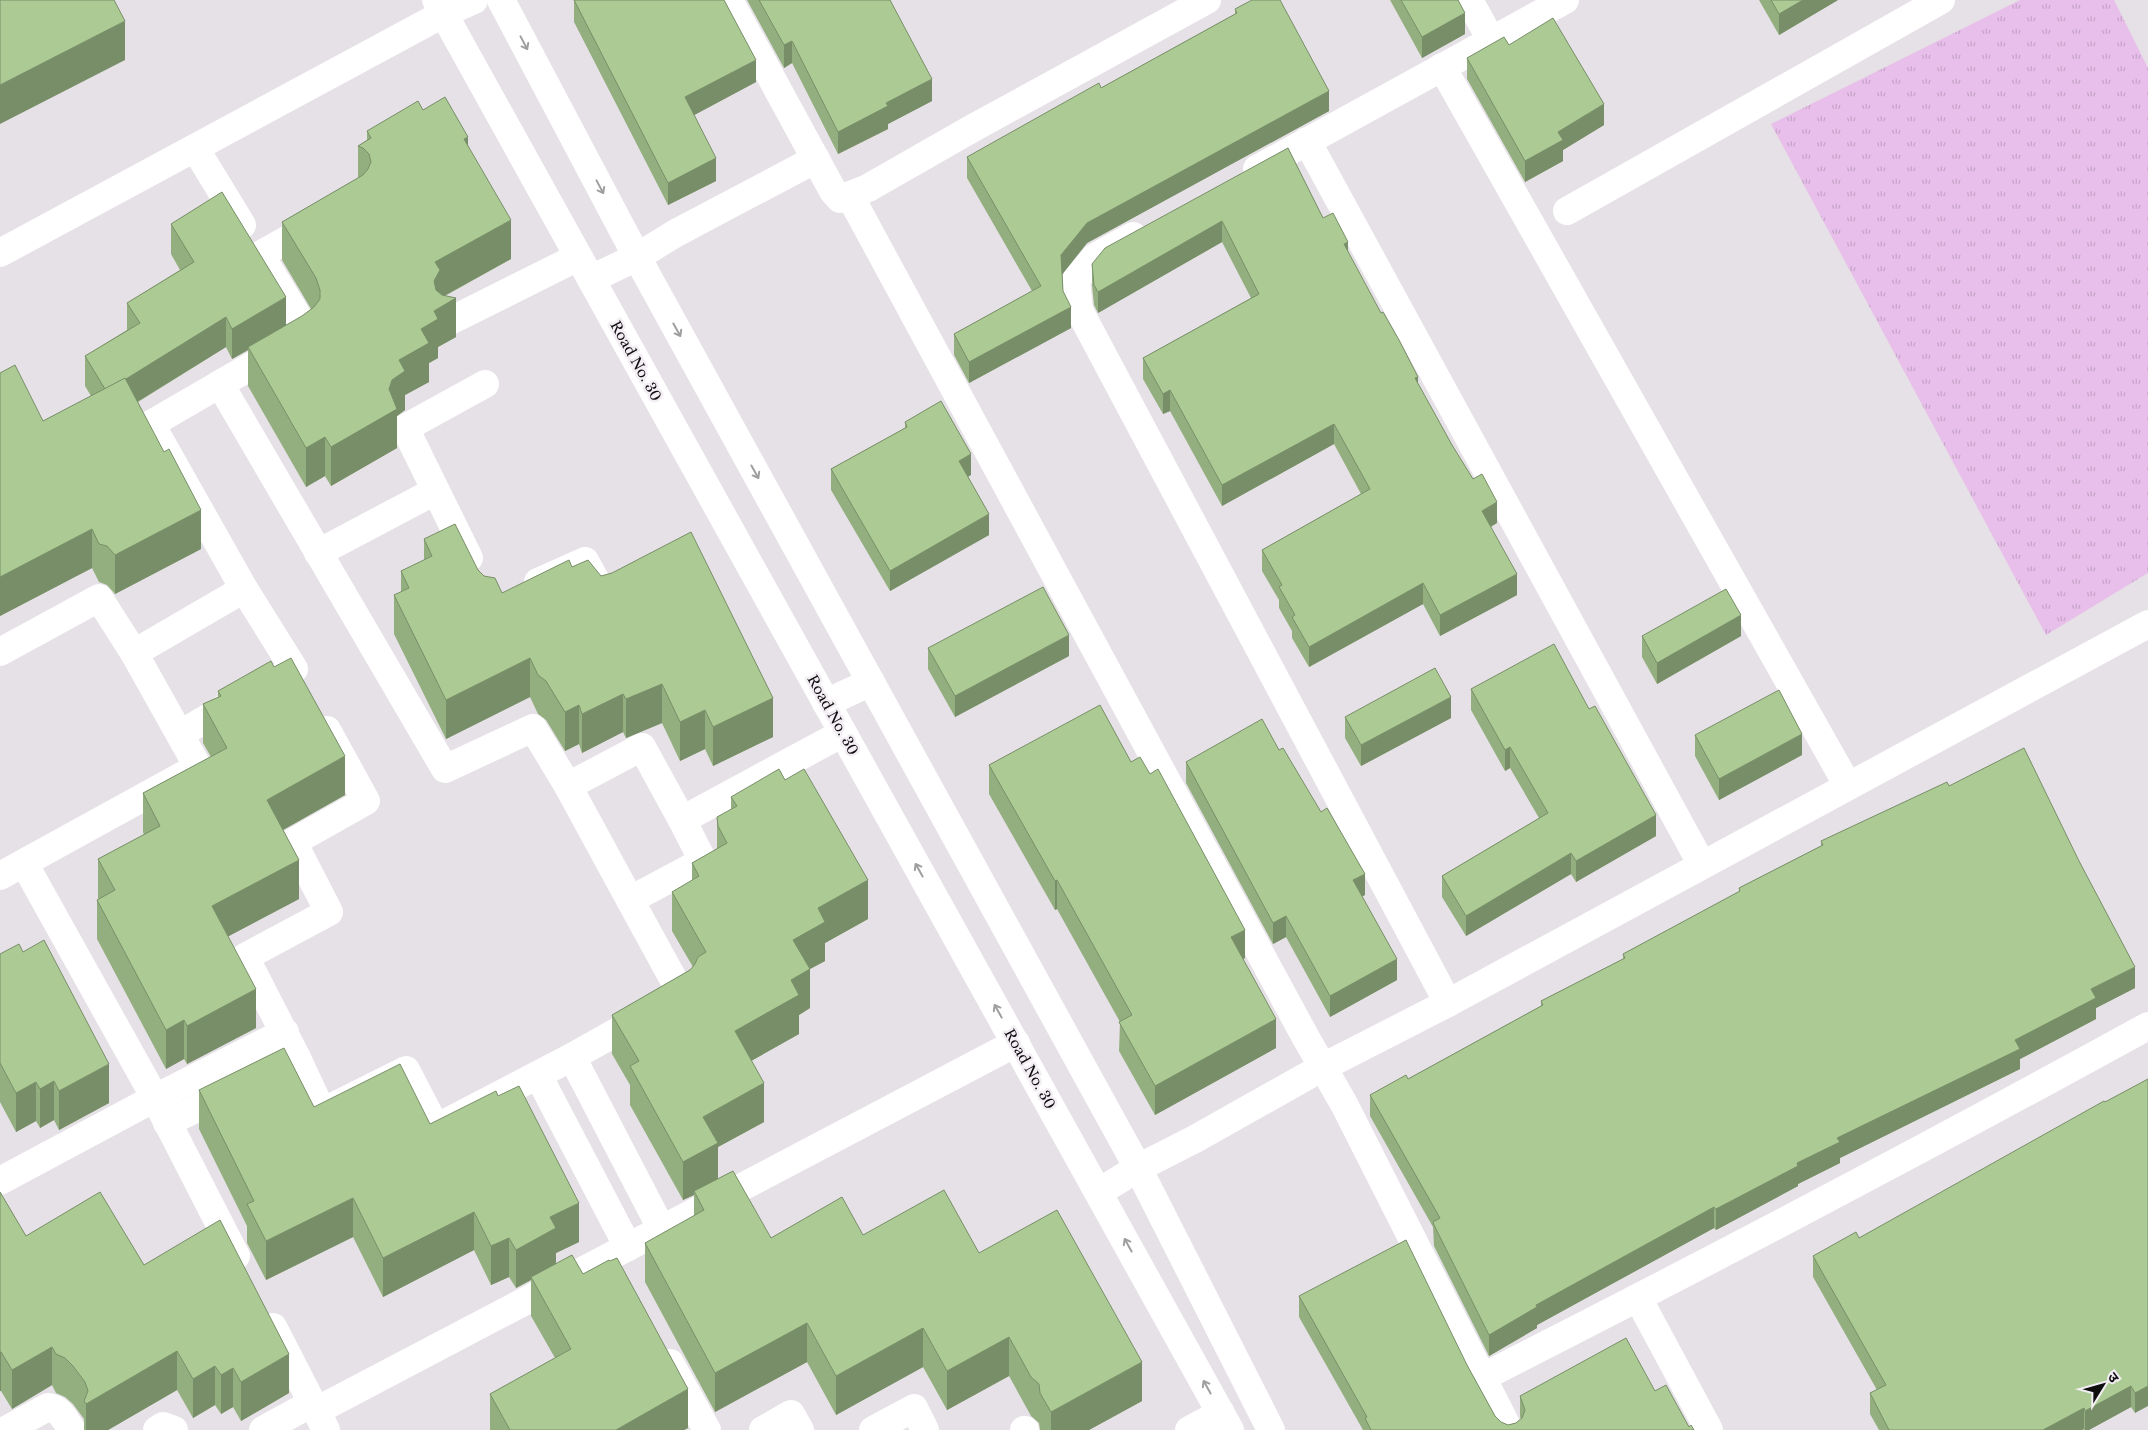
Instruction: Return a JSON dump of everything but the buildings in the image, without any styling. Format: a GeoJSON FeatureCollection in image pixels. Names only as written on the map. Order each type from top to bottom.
{"type":"FeatureCollection","features":[{"type":"Feature","properties":{"kind":"street"},"geometry":{"type":"LineString","coordinates":[[0,253],[195,148],[440,7],[474,0]]}},
{"type":"Feature","properties":{"kind":"street"},"geometry":{"type":"LineString","coordinates":[[501,0],[637,257],[1138,1168],[1271,1430]]}},
{"type":"Feature","properties":{"kind":"street"},"geometry":{"type":"LineString","coordinates":[[729,0],[840,199],[850,196],[1206,0]]}},
{"type":"Feature","properties":{"kind":"street"},"geometry":{"type":"LineString","coordinates":[[1469,0],[1491,40]]}},
{"type":"Feature","properties":{"kind":"street"},"geometry":{"type":"LineString","coordinates":[[1231,183],[1565,0]]}},
{"type":"Feature","properties":{"kind":"street"},"geometry":{"type":"LineString","coordinates":[[1567,211],[1941,0]]}},
{"type":"Feature","properties":{"kind":"street","name":"Road No. 30"},"geometry":{"type":"LineString","coordinates":[[440,7],[1226,1422]]}},
{"type":"Feature","properties":{"kind":"street"},"geometry":{"type":"LineString","coordinates":[[1442,67],[1848,786]]}},
{"type":"Feature","properties":{"kind":"street"},"geometry":{"type":"LineString","coordinates":[[1307,141],[1702,865]]}},
{"type":"Feature","properties":{"kind":"street"},"geometry":{"type":"LineString","coordinates":[[195,148],[303,325],[305,333],[293,342],[220,384],[151,424],[244,589],[294,669],[366,801],[293,842],[329,912],[246,957],[298,1058],[322,1112],[406,1070],[436,1128],[572,1057],[682,995],[568,786],[533,728],[445,769],[220,384]]}},
{"type":"Feature","properties":{"kind":"street"},"geometry":{"type":"LineString","coordinates":[[450,321],[584,268],[637,257],[676,233],[816,159]]}},
{"type":"Feature","properties":{"kind":"street"},"geometry":{"type":"LineString","coordinates":[[850,196],[1344,1104],[1509,1430]]}},
{"type":"Feature","properties":{"kind":"street"},"geometry":{"type":"LineString","coordinates":[[260,256],[338,210]]}},
{"type":"Feature","properties":{"kind":"street"},"geometry":{"type":"LineString","coordinates":[[1155,224],[1095,257],[1076,280],[1078,310],[1448,1003]]}},
{"type":"Feature","properties":{"kind":"street"},"geometry":{"type":"LineString","coordinates":[[479,576],[405,428],[485,384]]}},
{"type":"Feature","properties":{"kind":"street"},"geometry":{"type":"LineString","coordinates":[[318,553],[435,490]]}},
{"type":"Feature","properties":{"kind":"street"},"geometry":{"type":"LineString","coordinates":[[517,591],[586,561],[605,598],[631,585]]}},
{"type":"Feature","properties":{"kind":"street"},"geometry":{"type":"LineString","coordinates":[[134,653],[244,589]]}},
{"type":"Feature","properties":{"kind":"street"},"geometry":{"type":"LineString","coordinates":[[0,652],[99,598],[134,653],[198,767],[0,876]]}},
{"type":"Feature","properties":{"kind":"street"},"geometry":{"type":"LineString","coordinates":[[1098,1192],[1138,1168],[1195,1140],[1323,1067],[1448,1003],[2148,624]]}},
{"type":"Feature","properties":{"kind":"street"},"geometry":{"type":"LineString","coordinates":[[180,734],[294,669]]}},
{"type":"Feature","properties":{"kind":"street"},"geometry":{"type":"LineString","coordinates":[[826,704],[871,682]]}},
{"type":"Feature","properties":{"kind":"street"},"geometry":{"type":"LineString","coordinates":[[682,820],[843,733]]}},
{"type":"Feature","properties":{"kind":"street"},"geometry":{"type":"LineString","coordinates":[[568,786],[642,747],[682,820],[703,861],[630,900]]}},
{"type":"Feature","properties":{"kind":"street"},"geometry":{"type":"LineString","coordinates":[[24,863],[155,1098],[249,1280]]}},
{"type":"Feature","properties":{"kind":"street"},"geometry":{"type":"LineString","coordinates":[[1481,1378],[1638,1298],[1971,1123],[2148,1026]]}},
{"type":"Feature","properties":{"kind":"street"},"geometry":{"type":"LineString","coordinates":[[0,1180],[285,1032]]}},
{"type":"Feature","properties":{"kind":"street"},"geometry":{"type":"LineString","coordinates":[[263,1430],[318,1415],[621,1259],[662,1230],[1016,1043]]}},
{"type":"Feature","properties":{"kind":"street"},"geometry":{"type":"LineString","coordinates":[[572,1057],[662,1230]]}},
{"type":"Feature","properties":{"kind":"street"},"geometry":{"type":"LineString","coordinates":[[167,1123],[298,1058]]}},
{"type":"Feature","properties":{"kind":"street"},"geometry":{"type":"LineString","coordinates":[[538,1075],[621,1259]]}},
{"type":"Feature","properties":{"kind":"street"},"geometry":{"type":"LineString","coordinates":[[1638,1298],[1709,1430]]}},
{"type":"Feature","properties":{"kind":"street"},"geometry":{"type":"LineString","coordinates":[[262,1307],[318,1415]]}},
{"type":"Feature","properties":{"kind":"street"},"geometry":{"type":"LineString","coordinates":[[660,1343],[707,1430]]}},
{"type":"Feature","properties":{"kind":"street"},"geometry":{"type":"LineString","coordinates":[[6,1430],[48,1407],[60,1412],[72,1430]]}},
{"type":"Feature","properties":{"kind":"street"},"geometry":{"type":"LineString","coordinates":[[873,1430],[914,1408],[925,1430]]}},
{"type":"Feature","properties":{"kind":"street"},"geometry":{"type":"LineString","coordinates":[[763,1430],[791,1414],[800,1430]]}},
{"type":"Feature","properties":{"kind":"street"},"geometry":{"type":"LineString","coordinates":[[1188,1430],[1226,1422]]}},
{"type":"Feature","properties":{"kind":"street"},"geometry":{"type":"LineString","coordinates":[[157,1430],[163,1426],[174,1430]]}},
{"type":"Feature","properties":{"kind":"green space"},"geometry":{"type":"Polygon","coordinates":[[[2020,0],[2114,0],[2148,68],[2148,573],[2046,635],[1771,124],[2020,0]]]}}]}
